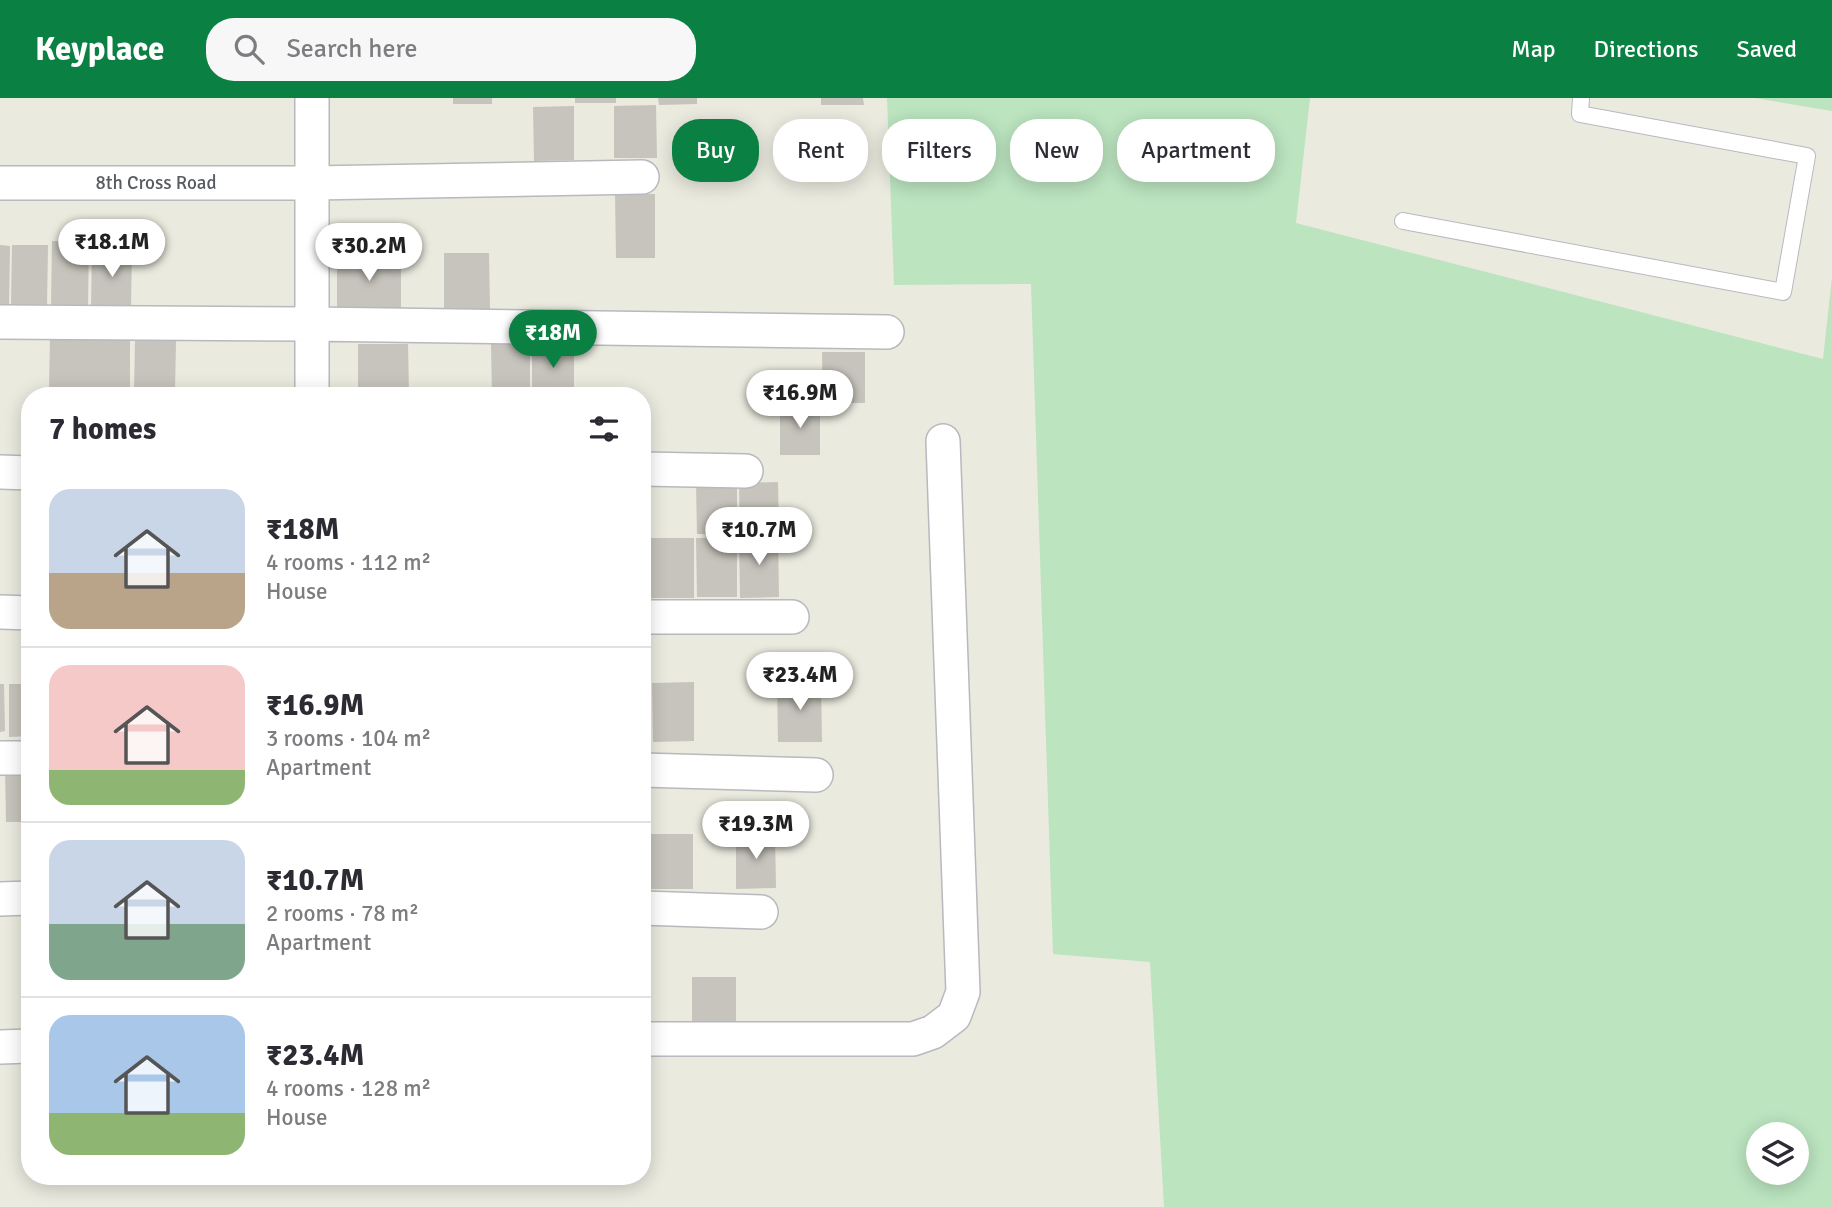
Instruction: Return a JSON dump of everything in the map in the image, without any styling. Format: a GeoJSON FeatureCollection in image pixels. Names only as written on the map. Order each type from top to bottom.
{"type":"FeatureCollection","features":[{"type":"Feature","properties":{"kind":"street"},"geometry":{"type":"LineString","coordinates":[[312,98],[312,387]]}},
{"type":"Feature","properties":{"kind":"street","name":"8th Cross Road"},"geometry":{"type":"LineString","coordinates":[[0,183],[313,183],[642,177]]}},
{"type":"Feature","properties":{"kind":"street"},"geometry":{"type":"LineString","coordinates":[[0,322],[887,332]]}},
{"type":"Feature","properties":{"kind":"street"},"geometry":{"type":"LineString","coordinates":[[651,1039],[913,1039],[933,1032],[954,1016],[963,992],[943,441]]}},
{"type":"Feature","properties":{"kind":"street"},"geometry":{"type":"LineString","coordinates":[[651,469],[746,471]]}},
{"type":"Feature","properties":{"kind":"street"},"geometry":{"type":"LineString","coordinates":[[0,472],[21,473]]}},
{"type":"Feature","properties":{"kind":"street"},"geometry":{"type":"LineString","coordinates":[[0,612],[21,613]]}},
{"type":"Feature","properties":{"kind":"street"},"geometry":{"type":"LineString","coordinates":[[651,617],[792,617]]}},
{"type":"Feature","properties":{"kind":"street"},"geometry":{"type":"LineString","coordinates":[[0,758],[21,758]]}},
{"type":"Feature","properties":{"kind":"street"},"geometry":{"type":"LineString","coordinates":[[651,770],[816,775]]}},
{"type":"Feature","properties":{"kind":"street"},"geometry":{"type":"LineString","coordinates":[[0,899],[21,898]]}},
{"type":"Feature","properties":{"kind":"street"},"geometry":{"type":"LineString","coordinates":[[651,908],[761,912]]}},
{"type":"Feature","properties":{"kind":"street"},"geometry":{"type":"LineString","coordinates":[[0,1047],[21,1046]]}},
{"type":"Feature","properties":{"kind":"lane"},"geometry":{"type":"LineString","coordinates":[[1403,221],[1783,292],[1807,156],[1580,114],[1581,98]]}},
{"type":"Feature","properties":{"kind":"green space"},"geometry":{"type":"Polygon","coordinates":[[[887,98],[1310,98],[1296,223],[1823,359],[1832,277],[1832,1207],[1164,1207],[1150,962],[1053,954],[1031,284],[894,285],[890,182],[996,182],[996,119],[888,119],[887,98]]]}},
{"type":"Feature","properties":{"kind":"green space"},"geometry":{"type":"Polygon","coordinates":[[[1755,98],[1832,98],[1832,111],[1755,98]]]}},
{"type":"Feature","properties":{"kind":"building"},"geometry":{"type":"Polygon","coordinates":[[[453,98],[492,98],[492,104],[453,104],[453,98]]]}},
{"type":"Feature","properties":{"kind":"building"},"geometry":{"type":"Polygon","coordinates":[[[575,98],[616,98],[616,103],[575,103],[575,98]]]}},
{"type":"Feature","properties":{"kind":"building"},"geometry":{"type":"Polygon","coordinates":[[[658,98],[697,98],[697,104],[659,105],[658,98]]]}},
{"type":"Feature","properties":{"kind":"building"},"geometry":{"type":"Polygon","coordinates":[[[821,98],[863,98],[864,105],[821,105],[821,98]]]}},
{"type":"Feature","properties":{"kind":"building"},"geometry":{"type":"Polygon","coordinates":[[[656,105],[657,158],[614,158],[614,106],[656,105]]]}},
{"type":"Feature","properties":{"kind":"building"},"geometry":{"type":"Polygon","coordinates":[[[574,106],[574,160],[534,161],[533,107],[574,106]]]}},
{"type":"Feature","properties":{"kind":"building"},"geometry":{"type":"Polygon","coordinates":[[[615,194],[655,194],[655,258],[616,258],[615,194]]]}},
{"type":"Feature","properties":{"kind":"building"},"geometry":{"type":"Polygon","coordinates":[[[52,241],[89,242],[88,308],[51,307],[52,241]]]}},
{"type":"Feature","properties":{"kind":"building"},"geometry":{"type":"Polygon","coordinates":[[[0,245],[10,246],[9,307],[0,306],[0,245]]]}},
{"type":"Feature","properties":{"kind":"building"},"geometry":{"type":"Polygon","coordinates":[[[12,245],[48,245],[47,307],[11,307],[12,245]]]}},
{"type":"Feature","properties":{"kind":"building"},"geometry":{"type":"Polygon","coordinates":[[[92,248],[132,249],[131,309],[91,308],[92,248]]]}},
{"type":"Feature","properties":{"kind":"building"},"geometry":{"type":"Polygon","coordinates":[[[444,253],[489,253],[490,310],[444,311],[444,253]]]}},
{"type":"Feature","properties":{"kind":"building"},"geometry":{"type":"Polygon","coordinates":[[[401,255],[401,310],[337,310],[337,256],[401,255]]]}},
{"type":"Feature","properties":{"kind":"building"},"geometry":{"type":"Polygon","coordinates":[[[50,337],[130,339],[130,387],[49,387],[50,337]]]}},
{"type":"Feature","properties":{"kind":"building"},"geometry":{"type":"Polygon","coordinates":[[[135,341],[176,341],[175,387],[134,387],[135,341]]]}},
{"type":"Feature","properties":{"kind":"building"},"geometry":{"type":"Polygon","coordinates":[[[358,344],[408,344],[409,387],[358,387],[358,344]]]}},
{"type":"Feature","properties":{"kind":"building"},"geometry":{"type":"Polygon","coordinates":[[[491,344],[530,344],[530,387],[492,387],[491,344]]]}},
{"type":"Feature","properties":{"kind":"building"},"geometry":{"type":"Polygon","coordinates":[[[532,344],[574,344],[574,387],[532,387],[532,344]]]}},
{"type":"Feature","properties":{"kind":"building"},"geometry":{"type":"Polygon","coordinates":[[[822,352],[865,352],[865,403],[823,403],[822,352]]]}},
{"type":"Feature","properties":{"kind":"building"},"geometry":{"type":"Polygon","coordinates":[[[780,405],[820,405],[820,455],[780,455],[780,405]]]}},
{"type":"Feature","properties":{"kind":"building"},"geometry":{"type":"Polygon","coordinates":[[[778,482],[779,534],[740,535],[739,483],[778,482]]]}},
{"type":"Feature","properties":{"kind":"building"},"geometry":{"type":"Polygon","coordinates":[[[696,484],[737,484],[737,534],[697,534],[696,484]]]}},
{"type":"Feature","properties":{"kind":"building"},"geometry":{"type":"Polygon","coordinates":[[[739,537],[778,537],[779,597],[740,598],[739,537]]]}},
{"type":"Feature","properties":{"kind":"building"},"geometry":{"type":"Polygon","coordinates":[[[651,538],[694,538],[694,598],[651,598],[651,538]]]}},
{"type":"Feature","properties":{"kind":"building"},"geometry":{"type":"Polygon","coordinates":[[[696,538],[737,538],[737,597],[697,597],[696,538]]]}},
{"type":"Feature","properties":{"kind":"building"},"geometry":{"type":"Polygon","coordinates":[[[694,682],[694,741],[653,742],[652,683],[694,682]]]}},
{"type":"Feature","properties":{"kind":"building"},"geometry":{"type":"Polygon","coordinates":[[[777,682],[821,682],[822,742],[778,742],[777,682]]]}},
{"type":"Feature","properties":{"kind":"building"},"geometry":{"type":"Polygon","coordinates":[[[0,684],[4,684],[5,731],[0,732],[0,684]]]}},
{"type":"Feature","properties":{"kind":"building"},"geometry":{"type":"Polygon","coordinates":[[[9,684],[21,684],[21,736],[9,737],[9,684]]]}},
{"type":"Feature","properties":{"kind":"building"},"geometry":{"type":"Polygon","coordinates":[[[5,765],[21,765],[21,822],[6,822],[5,765]]]}},
{"type":"Feature","properties":{"kind":"building"},"geometry":{"type":"Polygon","coordinates":[[[736,833],[775,833],[776,888],[736,889],[736,833]]]}},
{"type":"Feature","properties":{"kind":"building"},"geometry":{"type":"Polygon","coordinates":[[[651,834],[693,834],[693,889],[651,889],[651,834]]]}},
{"type":"Feature","properties":{"kind":"building"},"geometry":{"type":"Polygon","coordinates":[[[692,977],[736,977],[736,1033],[692,1033],[692,977]]]}}]}
